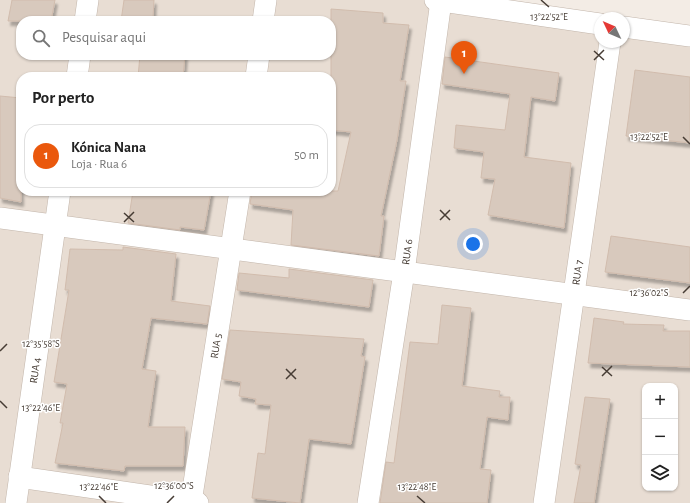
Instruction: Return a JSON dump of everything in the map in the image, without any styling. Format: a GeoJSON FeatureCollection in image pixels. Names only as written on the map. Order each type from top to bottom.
{"type":"FeatureCollection","features":[{"type":"Feature","properties":{"kind":"street"},"geometry":{"type":"LineString","coordinates":[[86,16],[88,0]]}},
{"type":"Feature","properties":{"kind":"street"},"geometry":{"type":"LineString","coordinates":[[264,16],[266,0]]}},
{"type":"Feature","properties":{"kind":"street"},"geometry":{"type":"LineString","coordinates":[[438,0],[594,23]]}},
{"type":"Feature","properties":{"kind":"street","name":"RUA 6"},"geometry":{"type":"LineString","coordinates":[[368,503],[404,272],[438,0]]}},
{"type":"Feature","properties":{"kind":"street"},"geometry":{"type":"LineString","coordinates":[[630,28],[690,36]]}},
{"type":"Feature","properties":{"kind":"street","name":"RUA 7"},"geometry":{"type":"LineString","coordinates":[[544,503],[609,48]]}},
{"type":"Feature","properties":{"kind":"street"},"geometry":{"type":"LineString","coordinates":[[78,72],[79,60]]}},
{"type":"Feature","properties":{"kind":"street"},"geometry":{"type":"LineString","coordinates":[[256,72],[258,60]]}},
{"type":"Feature","properties":{"kind":"street","name":"RUA 4"},"geometry":{"type":"LineString","coordinates":[[16,503],[59,196]]}},
{"type":"Feature","properties":{"kind":"street","name":"RUA 5"},"geometry":{"type":"LineString","coordinates":[[195,502],[239,196]]}},
{"type":"Feature","properties":{"kind":"street"},"geometry":{"type":"LineString","coordinates":[[0,218],[690,310]]}},
{"type":"Feature","properties":{"kind":"street"},"geometry":{"type":"LineString","coordinates":[[19,477],[195,502]]}},
{"type":"Feature","properties":{"kind":"shaded area"},"geometry":{"type":"Polygon","coordinates":[[[0,0],[435,0],[594,23],[594,48],[630,48],[630,28],[690,36],[690,503],[0,503],[0,0]]]}},
{"type":"Feature","properties":{"kind":"building"},"geometry":{"type":"Polygon","coordinates":[[[12,0],[55,0],[52,16],[16,16],[16,21],[8,21],[12,0]]]}},
{"type":"Feature","properties":{"kind":"building"},"geometry":{"type":"Polygon","coordinates":[[[124,0],[154,0],[153,16],[122,16],[124,0]]]}},
{"type":"Feature","properties":{"kind":"building"},"geometry":{"type":"Polygon","coordinates":[[[331,9],[383,13],[383,23],[409,25],[400,81],[406,81],[397,140],[381,216],[384,216],[379,256],[291,245],[293,210],[250,204],[251,196],[336,196],[351,132],[336,130],[336,72],[331,72],[331,60],[336,60],[336,16],[331,16],[331,9]]]}},
{"type":"Feature","properties":{"kind":"building"},"geometry":{"type":"Polygon","coordinates":[[[445,57],[559,73],[555,101],[531,97],[524,157],[571,163],[564,228],[488,215],[495,179],[481,178],[484,152],[454,148],[456,125],[505,130],[510,94],[442,84],[445,57]]]}},
{"type":"Feature","properties":{"kind":"building"},"geometry":{"type":"Polygon","coordinates":[[[140,60],[185,60],[183,72],[138,72],[140,60]]]}},
{"type":"Feature","properties":{"kind":"building"},"geometry":{"type":"Polygon","coordinates":[[[635,70],[690,77],[690,143],[626,136],[635,70]]]}},
{"type":"Feature","properties":{"kind":"building"},"geometry":{"type":"Polygon","coordinates":[[[0,96],[16,98],[16,196],[21,196],[21,202],[0,198],[0,96]]]}},
{"type":"Feature","properties":{"kind":"building"},"geometry":{"type":"Polygon","coordinates":[[[132,196],[210,196],[204,230],[180,227],[180,230],[128,223],[132,196]]]}},
{"type":"Feature","properties":{"kind":"building"},"geometry":{"type":"Polygon","coordinates":[[[611,236],[690,247],[690,283],[605,272],[611,236]]]}},
{"type":"Feature","properties":{"kind":"building"},"geometry":{"type":"Polygon","coordinates":[[[123,247],[176,254],[171,301],[210,306],[207,324],[151,318],[142,369],[156,371],[148,427],[185,427],[183,466],[125,466],[124,471],[55,463],[63,423],[60,423],[67,384],[54,382],[69,290],[65,290],[70,249],[123,250],[123,247]]]}},
{"type":"Feature","properties":{"kind":"building"},"geometry":{"type":"Polygon","coordinates":[[[289,269],[373,280],[369,307],[237,290],[239,273],[289,278],[289,269]]]}},
{"type":"Feature","properties":{"kind":"building"},"geometry":{"type":"Polygon","coordinates":[[[442,305],[471,308],[462,386],[500,391],[499,397],[510,397],[508,420],[487,417],[480,469],[491,470],[487,503],[380,503],[386,462],[394,463],[410,342],[438,344],[442,305]]]}},
{"type":"Feature","properties":{"kind":"building"},"geometry":{"type":"Polygon","coordinates":[[[594,318],[624,322],[623,324],[664,325],[663,331],[690,331],[690,367],[588,363],[594,318]]]}},
{"type":"Feature","properties":{"kind":"building"},"geometry":{"type":"Polygon","coordinates":[[[230,330],[364,339],[361,356],[365,357],[351,444],[309,439],[300,503],[252,498],[258,453],[265,454],[271,405],[255,404],[256,399],[239,396],[241,382],[222,379],[230,330]]]}},
{"type":"Feature","properties":{"kind":"building"},"geometry":{"type":"Polygon","coordinates":[[[585,397],[610,399],[594,503],[574,503],[581,465],[575,464],[585,397]]]}},
{"type":"Feature","properties":{"kind":"place","name":"Kónica Nana"},"geometry":{"type":"Point","coordinates":[464,74]}}]}
